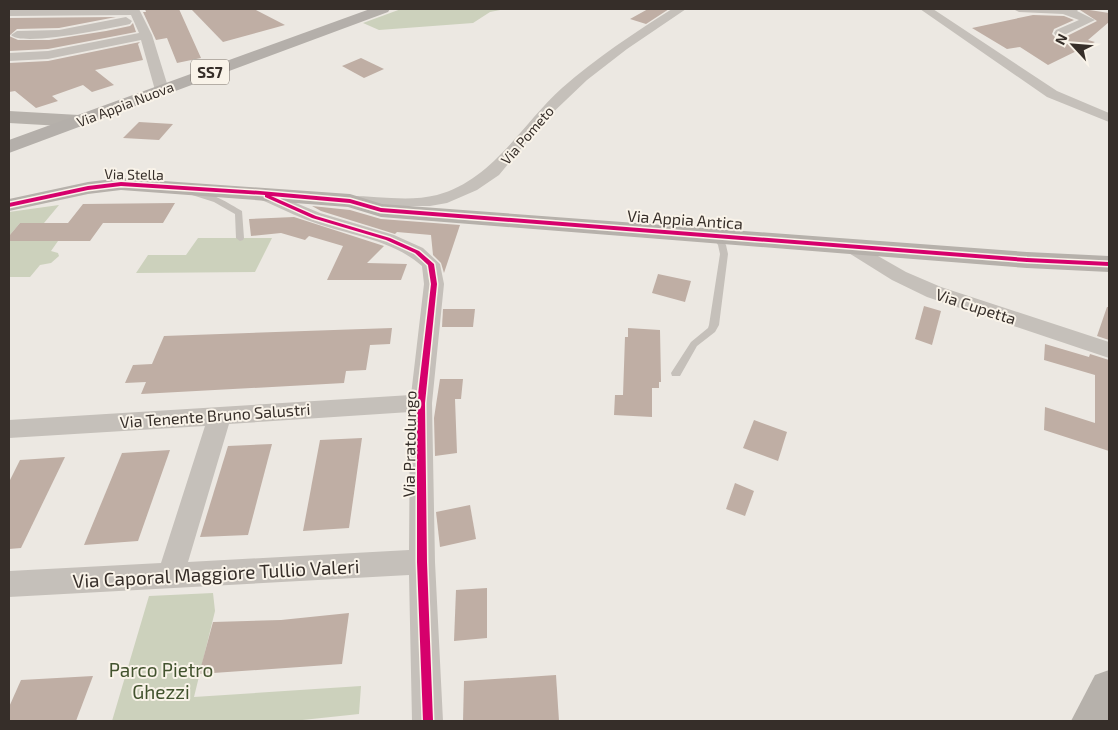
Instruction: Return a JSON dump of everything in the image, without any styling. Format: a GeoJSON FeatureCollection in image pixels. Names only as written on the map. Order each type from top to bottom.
{"type":"FeatureCollection","features":[{"type":"Feature","properties":{"kind":"main road","name":"Via Appia Nuova"},"geometry":{"type":"LineString","coordinates":[[79,121],[383,9]]}},
{"type":"Feature","properties":{"kind":"main road"},"geometry":{"type":"LineString","coordinates":[[9,147],[37,127]]}},
{"type":"Feature","properties":{"kind":"street","name":"Via Pometo"},"geometry":{"type":"LineString","coordinates":[[350,201],[431,202],[469,188],[496,171],[538,120],[597,65],[680,9]]}},
{"type":"Feature","properties":{"kind":"street"},"geometry":{"type":"LineString","coordinates":[[926,9],[1052,94],[1109,118]]}},
{"type":"Feature","properties":{"kind":"street"},"geometry":{"type":"LineString","coordinates":[[1019,9],[1069,10],[1088,20],[1060,33]]}},
{"type":"Feature","properties":{"kind":"street"},"geometry":{"type":"LineString","coordinates":[[9,13],[97,10],[136,11],[146,35],[162,90]]}},
{"type":"Feature","properties":{"kind":"street"},"geometry":{"type":"LineString","coordinates":[[17,36],[60,34],[139,19]]}},
{"type":"Feature","properties":{"kind":"street"},"geometry":{"type":"LineString","coordinates":[[9,57],[30,57],[146,35]]}},
{"type":"Feature","properties":{"kind":"street"},"geometry":{"type":"LineString","coordinates":[[9,117],[37,127],[79,121]]}},
{"type":"Feature","properties":{"kind":"street","name":"Via Stella"},"geometry":{"type":"LineString","coordinates":[[9,204],[103,185],[260,193]]}},
{"type":"Feature","properties":{"kind":"street","name":"Via Appia Antica"},"geometry":{"type":"LineString","coordinates":[[260,193],[350,201],[381,210],[1109,264]]}},
{"type":"Feature","properties":{"kind":"street","name":"Via Pratolungo"},"geometry":{"type":"LineString","coordinates":[[260,193],[314,217],[409,247],[429,261],[434,271],[421,402],[422,562],[428,721]]}},
{"type":"Feature","properties":{"kind":"street","name":"Via Cupetta"},"geometry":{"type":"LineString","coordinates":[[850,246],[899,276],[934,292],[1109,350]]}},
{"type":"Feature","properties":{"kind":"street","name":"Via Tenente Bruno Salustri"},"geometry":{"type":"LineString","coordinates":[[9,429],[421,402]]}},
{"type":"Feature","properties":{"kind":"street"},"geometry":{"type":"LineString","coordinates":[[171,575],[220,415]]}},
{"type":"Feature","properties":{"kind":"street","name":"Via Caporal Maggiore Tullio Valeri"},"geometry":{"type":"LineString","coordinates":[[9,584],[422,562]]}},
{"type":"Feature","properties":{"kind":"street"},"geometry":{"type":"LineString","coordinates":[[1091,721],[1109,689]]}},
{"type":"Feature","properties":{"kind":"lane"},"geometry":{"type":"LineString","coordinates":[[180,188],[217,200],[239,213],[240,238]]}},
{"type":"Feature","properties":{"kind":"lane"},"geometry":{"type":"LineString","coordinates":[[676,373],[694,344],[712,330],[714,325],[724,254],[722,245],[716,235]]}},
{"type":"Feature","properties":{"kind":"green space"},"geometry":{"type":"Polygon","coordinates":[[[401,9],[505,9],[490,12],[473,23],[379,30],[363,23],[401,9]]]}},
{"type":"Feature","properties":{"kind":"green space"},"geometry":{"type":"Polygon","coordinates":[[[59,205],[44,223],[20,223],[9,236],[9,212],[59,205]]]}},
{"type":"Feature","properties":{"kind":"green space"},"geometry":{"type":"Polygon","coordinates":[[[198,238],[272,238],[255,272],[136,273],[148,255],[186,255],[198,238]]]}},
{"type":"Feature","properties":{"kind":"green space"},"geometry":{"type":"Polygon","coordinates":[[[9,241],[58,241],[51,251],[58,253],[59,256],[51,263],[40,265],[30,277],[9,277],[9,241]]]}},
{"type":"Feature","properties":{"kind":"green space","name":"Parco Pietro Ghezzi"},"geometry":{"type":"Polygon","coordinates":[[[213,593],[215,611],[194,697],[361,686],[359,714],[293,721],[112,721],[149,596],[213,593]]]}},
{"type":"Feature","properties":{"kind":"building"},"geometry":{"type":"Polygon","coordinates":[[[145,9],[179,9],[201,58],[177,63],[167,38],[156,40],[143,12],[146,12],[145,9]]]}},
{"type":"Feature","properties":{"kind":"building"},"geometry":{"type":"Polygon","coordinates":[[[191,9],[254,9],[285,25],[223,42],[191,9]]]}},
{"type":"Feature","properties":{"kind":"building"},"geometry":{"type":"Polygon","coordinates":[[[648,9],[669,9],[646,24],[630,19],[648,9]]]}},
{"type":"Feature","properties":{"kind":"building"},"geometry":{"type":"Polygon","coordinates":[[[1080,10],[1109,13],[1109,22],[1088,40],[1095,42],[1048,65],[1020,47],[1007,49],[972,28],[1033,15],[1064,16],[1074,20],[1054,29],[1052,34],[1056,38],[1061,39],[1097,21],[1080,10]]]}},
{"type":"Feature","properties":{"kind":"building"},"geometry":{"type":"Polygon","coordinates":[[[116,17],[59,28],[17,29],[9,36],[9,18],[116,17]]]}},
{"type":"Feature","properties":{"kind":"building"},"geometry":{"type":"Polygon","coordinates":[[[133,23],[136,32],[48,49],[9,51],[9,36],[18,40],[49,40],[106,31],[130,26],[133,23]]]}},
{"type":"Feature","properties":{"kind":"building"},"geometry":{"type":"Polygon","coordinates":[[[140,42],[138,44],[143,60],[95,70],[114,85],[92,92],[83,85],[52,96],[58,101],[36,108],[15,91],[9,92],[9,63],[48,61],[140,42]]]}},
{"type":"Feature","properties":{"kind":"building"},"geometry":{"type":"Polygon","coordinates":[[[361,58],[384,69],[364,78],[342,66],[361,58]]]}},
{"type":"Feature","properties":{"kind":"building"},"geometry":{"type":"Polygon","coordinates":[[[139,122],[173,124],[159,140],[123,138],[139,122]]]}},
{"type":"Feature","properties":{"kind":"building"},"geometry":{"type":"Polygon","coordinates":[[[175,203],[163,223],[103,223],[90,241],[9,241],[9,236],[20,223],[68,223],[83,204],[175,203]]]}},
{"type":"Feature","properties":{"kind":"building"},"geometry":{"type":"Polygon","coordinates":[[[312,206],[350,210],[381,219],[460,225],[444,273],[441,263],[433,255],[431,235],[397,232],[395,234],[321,211],[312,206]]]}},
{"type":"Feature","properties":{"kind":"building"},"geometry":{"type":"Polygon","coordinates":[[[294,217],[384,246],[367,263],[407,264],[401,280],[327,280],[343,246],[309,236],[305,240],[281,233],[251,236],[249,219],[294,217]]]}},
{"type":"Feature","properties":{"kind":"building"},"geometry":{"type":"Polygon","coordinates":[[[658,274],[691,281],[685,302],[652,293],[658,274]]]}},
{"type":"Feature","properties":{"kind":"building"},"geometry":{"type":"Polygon","coordinates":[[[924,306],[941,311],[932,345],[915,339],[924,306]]]}},
{"type":"Feature","properties":{"kind":"building"},"geometry":{"type":"Polygon","coordinates":[[[1107,307],[1109,307],[1109,340],[1097,336],[1107,307]]]}},
{"type":"Feature","properties":{"kind":"building"},"geometry":{"type":"Polygon","coordinates":[[[443,309],[475,309],[473,327],[442,327],[443,309]]]}},
{"type":"Feature","properties":{"kind":"building"},"geometry":{"type":"Polygon","coordinates":[[[392,328],[390,344],[370,345],[366,370],[346,371],[344,383],[141,394],[146,382],[125,383],[133,365],[152,364],[164,336],[392,328]]]}},
{"type":"Feature","properties":{"kind":"building"},"geometry":{"type":"Polygon","coordinates":[[[628,328],[660,330],[661,382],[659,382],[659,388],[652,388],[652,417],[614,415],[615,395],[623,395],[625,337],[628,337],[628,328]]]}},
{"type":"Feature","properties":{"kind":"building"},"geometry":{"type":"Polygon","coordinates":[[[1045,344],[1089,357],[1090,354],[1109,360],[1109,451],[1044,430],[1045,407],[1095,423],[1095,375],[1044,360],[1045,344]]]}},
{"type":"Feature","properties":{"kind":"building"},"geometry":{"type":"Polygon","coordinates":[[[440,379],[463,379],[461,399],[455,399],[457,453],[435,456],[434,418],[440,379]]]}},
{"type":"Feature","properties":{"kind":"building"},"geometry":{"type":"Polygon","coordinates":[[[754,420],[787,432],[778,461],[743,448],[754,420]]]}},
{"type":"Feature","properties":{"kind":"building"},"geometry":{"type":"Polygon","coordinates":[[[362,438],[349,528],[303,531],[320,440],[362,438]]]}},
{"type":"Feature","properties":{"kind":"building"},"geometry":{"type":"Polygon","coordinates":[[[272,444],[248,535],[200,537],[228,446],[272,444]]]}},
{"type":"Feature","properties":{"kind":"building"},"geometry":{"type":"Polygon","coordinates":[[[170,450],[138,541],[84,545],[122,453],[170,450]]]}},
{"type":"Feature","properties":{"kind":"building"},"geometry":{"type":"Polygon","coordinates":[[[65,457],[21,548],[9,549],[9,482],[20,460],[65,457]]]}},
{"type":"Feature","properties":{"kind":"building"},"geometry":{"type":"Polygon","coordinates":[[[735,483],[754,491],[745,516],[726,509],[735,483]]]}},
{"type":"Feature","properties":{"kind":"building"},"geometry":{"type":"Polygon","coordinates":[[[470,505],[476,539],[440,547],[436,512],[470,505]]]}},
{"type":"Feature","properties":{"kind":"building"},"geometry":{"type":"Polygon","coordinates":[[[487,588],[487,638],[454,641],[456,590],[487,588]]]}},
{"type":"Feature","properties":{"kind":"building"},"geometry":{"type":"Polygon","coordinates":[[[349,613],[342,664],[199,674],[213,622],[281,620],[349,613]]]}},
{"type":"Feature","properties":{"kind":"building"},"geometry":{"type":"Polygon","coordinates":[[[556,675],[559,721],[463,721],[464,681],[556,675]]]}},
{"type":"Feature","properties":{"kind":"building"},"geometry":{"type":"Polygon","coordinates":[[[93,676],[76,721],[9,721],[9,707],[21,680],[93,676]]]}},
{"type":"Feature","properties":{"kind":"cycle path"},"geometry":{"type":"LineString","coordinates":[[9,205],[88,188],[121,184],[350,201],[381,210],[1027,260],[1109,264]]}},
{"type":"Feature","properties":{"kind":"cycle path"},"geometry":{"type":"LineString","coordinates":[[267,196],[314,217],[388,239],[417,252],[431,264],[434,284],[421,403],[422,562],[428,721]]}}]}
